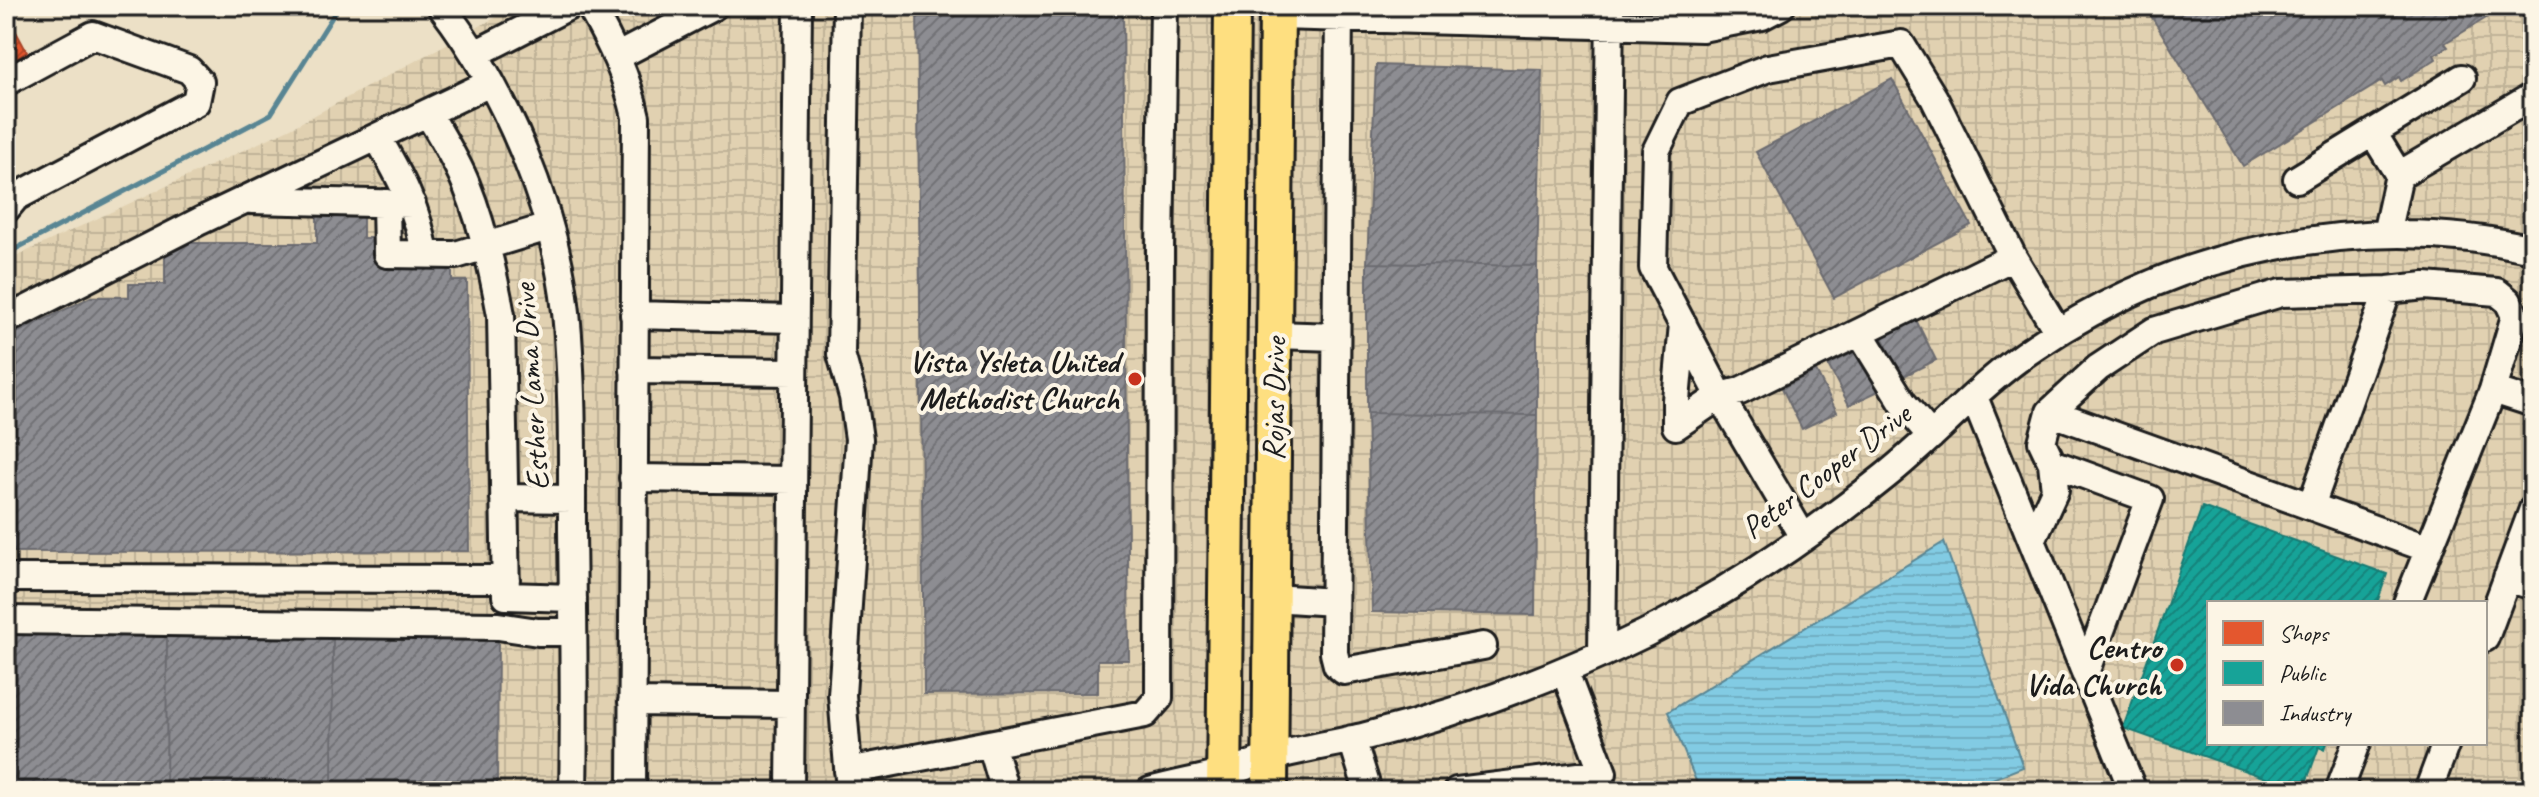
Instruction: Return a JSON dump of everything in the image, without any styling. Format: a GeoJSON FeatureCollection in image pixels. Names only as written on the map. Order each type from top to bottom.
{"type":"FeatureCollection","features":[{"type":"Feature","properties":{"kind":"main road","name":"Rojas Drive"},"geometry":{"type":"LineString","coordinates":[[1224,782],[1232,6]]}},
{"type":"Feature","properties":{"kind":"main road","name":"Rojas Drive"},"geometry":{"type":"LineString","coordinates":[[1270,774],[1278,11]]}},
{"type":"Feature","properties":{"kind":"street","name":"Esther Lama Drive"},"geometry":{"type":"LineString","coordinates":[[441,6],[475,54],[529,168],[548,227],[566,308],[572,499],[573,791]]}},
{"type":"Feature","properties":{"kind":"street"},"geometry":{"type":"LineString","coordinates":[[475,54],[569,6]]}},
{"type":"Feature","properties":{"kind":"street"},"geometry":{"type":"LineString","coordinates":[[590,6],[618,56],[636,117],[632,791]]}},
{"type":"Feature","properties":{"kind":"street"},"geometry":{"type":"LineString","coordinates":[[618,56],[714,6]]}},
{"type":"Feature","properties":{"kind":"street"},"geometry":{"type":"LineString","coordinates":[[790,791],[798,6]]}},
{"type":"Feature","properties":{"kind":"street"},"geometry":{"type":"LineString","coordinates":[[847,6],[841,354],[853,397],[859,439],[842,695],[849,781],[991,744],[1145,714],[1159,698],[1164,6]]}},
{"type":"Feature","properties":{"kind":"street"},"geometry":{"type":"LineString","coordinates":[[1278,11],[1670,16],[1702,28],[1762,16],[1781,6]]}},
{"type":"Feature","properties":{"kind":"street"},"geometry":{"type":"LineString","coordinates":[[1338,12],[1334,653],[1337,665],[1344,671],[1483,646]]}},
{"type":"Feature","properties":{"kind":"street"},"geometry":{"type":"LineString","coordinates":[[1602,654],[1610,16]]}},
{"type":"Feature","properties":{"kind":"street"},"geometry":{"type":"LineString","coordinates":[[6,82],[93,35],[189,70],[200,82],[196,102],[9,195]]}},
{"type":"Feature","properties":{"kind":"street"},"geometry":{"type":"LineString","coordinates":[[1803,537],[1720,396],[1653,268],[1656,151],[1680,102],[1768,68],[1901,44],[1934,98],[2013,257],[2058,332]]}},
{"type":"Feature","properties":{"kind":"street"},"geometry":{"type":"LineString","coordinates":[[2297,179],[2462,78]]}},
{"type":"Feature","properties":{"kind":"street"},"geometry":{"type":"LineString","coordinates":[[6,320],[245,200],[490,83]]}},
{"type":"Feature","properties":{"kind":"street"},"geometry":{"type":"LineString","coordinates":[[2399,175],[2533,96]]}},
{"type":"Feature","properties":{"kind":"street"},"geometry":{"type":"LineString","coordinates":[[428,113],[465,181],[487,247],[501,315],[506,596],[573,598]]}},
{"type":"Feature","properties":{"kind":"street"},"geometry":{"type":"LineString","coordinates":[[2373,133],[2399,175],[2386,234]]}},
{"type":"Feature","properties":{"kind":"street"},"geometry":{"type":"LineString","coordinates":[[377,137],[397,171],[399,204],[387,254],[456,255],[548,227]]}},
{"type":"Feature","properties":{"kind":"street"},"geometry":{"type":"LineString","coordinates":[[245,200],[399,204],[421,228],[425,255]]}},
{"type":"Feature","properties":{"kind":"street","name":"Peter Cooper Drive"},"geometry":{"type":"LineString","coordinates":[[1150,791],[1270,774],[1352,739],[1474,705],[1565,672],[1650,631],[1717,593],[1803,537],[1882,479],[2020,358],[2058,332],[2119,298],[2239,254],[2292,242],[2357,234],[2457,238],[2533,249]]}},
{"type":"Feature","properties":{"kind":"street"},"geometry":{"type":"LineString","coordinates":[[1683,324],[1676,426],[1720,396],[1740,391],[2013,257]]}},
{"type":"Feature","properties":{"kind":"street"},"geometry":{"type":"LineString","coordinates":[[2032,540],[2055,490],[2052,463],[2042,442],[2050,412],[2098,368],[2154,331],[2281,293],[2425,286],[2497,292],[2508,301],[2515,316],[2493,390],[2408,601]]}},
{"type":"Feature","properties":{"kind":"street"},"geometry":{"type":"LineString","coordinates":[[2311,506],[2388,290]]}},
{"type":"Feature","properties":{"kind":"street"},"geometry":{"type":"LineString","coordinates":[[634,315],[794,319]]}},
{"type":"Feature","properties":{"kind":"street"},"geometry":{"type":"LineString","coordinates":[[1860,333],[1903,403],[1931,436]]}},
{"type":"Feature","properties":{"kind":"street"},"geometry":{"type":"LineString","coordinates":[[1275,335],[1336,337]]}},
{"type":"Feature","properties":{"kind":"street"},"geometry":{"type":"LineString","coordinates":[[634,370],[794,372]]}},
{"type":"Feature","properties":{"kind":"street"},"geometry":{"type":"LineString","coordinates":[[2493,390],[2533,403]]}},
{"type":"Feature","properties":{"kind":"street"},"geometry":{"type":"LineString","coordinates":[[1974,397],[2133,791]]}},
{"type":"Feature","properties":{"kind":"street"},"geometry":{"type":"LineString","coordinates":[[2050,412],[2429,549]]}},
{"type":"Feature","properties":{"kind":"street"},"geometry":{"type":"LineString","coordinates":[[2052,463],[2150,499],[2085,673]]}},
{"type":"Feature","properties":{"kind":"street"},"geometry":{"type":"LineString","coordinates":[[633,478],[793,480]]}},
{"type":"Feature","properties":{"kind":"street"},"geometry":{"type":"LineString","coordinates":[[504,498],[572,499]]}},
{"type":"Feature","properties":{"kind":"street"},"geometry":{"type":"LineString","coordinates":[[2487,633],[2533,509]]}},
{"type":"Feature","properties":{"kind":"street"},"geometry":{"type":"LineString","coordinates":[[6,578],[506,579]]}},
{"type":"Feature","properties":{"kind":"street"},"geometry":{"type":"LineString","coordinates":[[2507,578],[2533,586]]}},
{"type":"Feature","properties":{"kind":"street"},"geometry":{"type":"LineString","coordinates":[[1272,598],[1334,602]]}},
{"type":"Feature","properties":{"kind":"street"},"geometry":{"type":"LineString","coordinates":[[6,620],[498,626],[538,632],[573,632]]}},
{"type":"Feature","properties":{"kind":"street"},"geometry":{"type":"LineString","coordinates":[[1457,791],[1606,782],[1565,672]]}},
{"type":"Feature","properties":{"kind":"street"},"geometry":{"type":"LineString","coordinates":[[632,702],[790,704]]}},
{"type":"Feature","properties":{"kind":"street"},"geometry":{"type":"LineString","coordinates":[[1352,739],[1368,791]]}},
{"type":"Feature","properties":{"kind":"street"},"geometry":{"type":"LineString","coordinates":[[991,744],[1005,791]]}},
{"type":"Feature","properties":{"kind":"street"},"geometry":{"type":"LineString","coordinates":[[2339,791],[2356,745]]}},
{"type":"Feature","properties":{"kind":"street"},"geometry":{"type":"LineString","coordinates":[[2428,791],[2445,745]]}},
{"type":"Feature","properties":{"kind":"shaded area"},"geometry":{"type":"Polygon","coordinates":[[[517,6],[2533,6],[2533,791],[6,791],[6,261],[289,129],[517,6]]]}},
{"type":"Feature","properties":{"kind":"water"},"geometry":{"type":"Polygon","coordinates":[[[1944,542],[2023,767],[1962,791],[1700,791],[1668,712],[1944,542]]]}},
{"type":"Feature","properties":{"kind":"building: Shops"},"geometry":{"type":"Polygon","coordinates":[[[6,13],[27,52],[6,64],[6,13]]]}},
{"type":"Feature","properties":{"kind":"building: Public","name":"Centro Vida Church"},"geometry":{"type":"Polygon","coordinates":[[[2202,507],[2387,574],[2378,601],[2207,601],[2207,745],[2326,745],[2325,749],[2319,747],[2303,791],[2123,728],[2202,507]]]}},
{"type":"Feature","properties":{"kind":"building: Industry"},"geometry":{"type":"Polygon","coordinates":[[[917,6],[1123,6],[1129,660],[1098,660],[1098,693],[924,694],[917,6]]]}},
{"type":"Feature","properties":{"kind":"building: Industry"},"geometry":{"type":"Polygon","coordinates":[[[2145,6],[2506,6],[2445,43],[2448,47],[2434,55],[2436,59],[2401,81],[2399,77],[2385,86],[2382,81],[2243,166],[2145,6]]]}},
{"type":"Feature","properties":{"kind":"building: Industry"},"geometry":{"type":"Polygon","coordinates":[[[1376,65],[1542,70],[1537,266],[1367,263],[1376,65]]]}},
{"type":"Feature","properties":{"kind":"building: Industry"},"geometry":{"type":"Polygon","coordinates":[[[1892,79],[1971,225],[1834,298],[1756,152],[1892,79]]]}},
{"type":"Feature","properties":{"kind":"building: Industry"},"geometry":{"type":"Polygon","coordinates":[[[317,211],[363,211],[363,238],[381,238],[452,260],[452,281],[467,281],[469,551],[6,552],[6,338],[91,297],[129,297],[129,284],[165,284],[165,243],[317,243],[317,211]]]}},
{"type":"Feature","properties":{"kind":"building: Industry"},"geometry":{"type":"Polygon","coordinates":[[[1367,263],[1537,266],[1537,415],[1367,413],[1367,263]]]}},
{"type":"Feature","properties":{"kind":"building: Industry"},"geometry":{"type":"Polygon","coordinates":[[[1916,320],[1936,360],[1902,377],[1882,337],[1916,320]]]}},
{"type":"Feature","properties":{"kind":"building: Industry"},"geometry":{"type":"Polygon","coordinates":[[[1863,348],[1883,389],[1849,405],[1828,365],[1863,348]]]}},
{"type":"Feature","properties":{"kind":"building: Industry"},"geometry":{"type":"Polygon","coordinates":[[[1816,371],[1837,412],[1802,429],[1782,388],[1816,371]]]}},
{"type":"Feature","properties":{"kind":"building: Industry"},"geometry":{"type":"Polygon","coordinates":[[[1367,413],[1537,415],[1535,615],[1372,612],[1367,413]]]}},
{"type":"Feature","properties":{"kind":"building: Industry"},"geometry":{"type":"Polygon","coordinates":[[[6,634],[167,634],[166,791],[6,791],[6,634]]]}},
{"type":"Feature","properties":{"kind":"building: Industry"},"geometry":{"type":"Polygon","coordinates":[[[167,634],[333,636],[332,791],[166,791],[167,634]]]}},
{"type":"Feature","properties":{"kind":"building: Industry"},"geometry":{"type":"Polygon","coordinates":[[[333,636],[498,637],[497,791],[332,791],[333,636]]]}},
{"type":"Feature","properties":{"kind":"waterway"},"geometry":{"type":"LineString","coordinates":[[6,254],[271,114],[339,6]]}},
{"type":"Feature","properties":{"kind":"place","name":"Vista Ysleta United Methodist Church"},"geometry":{"type":"Point","coordinates":[1135,379]}},
{"type":"Feature","properties":{"kind":"place","name":"Centro Vida Church"},"geometry":{"type":"Point","coordinates":[2177,665]}}]}
